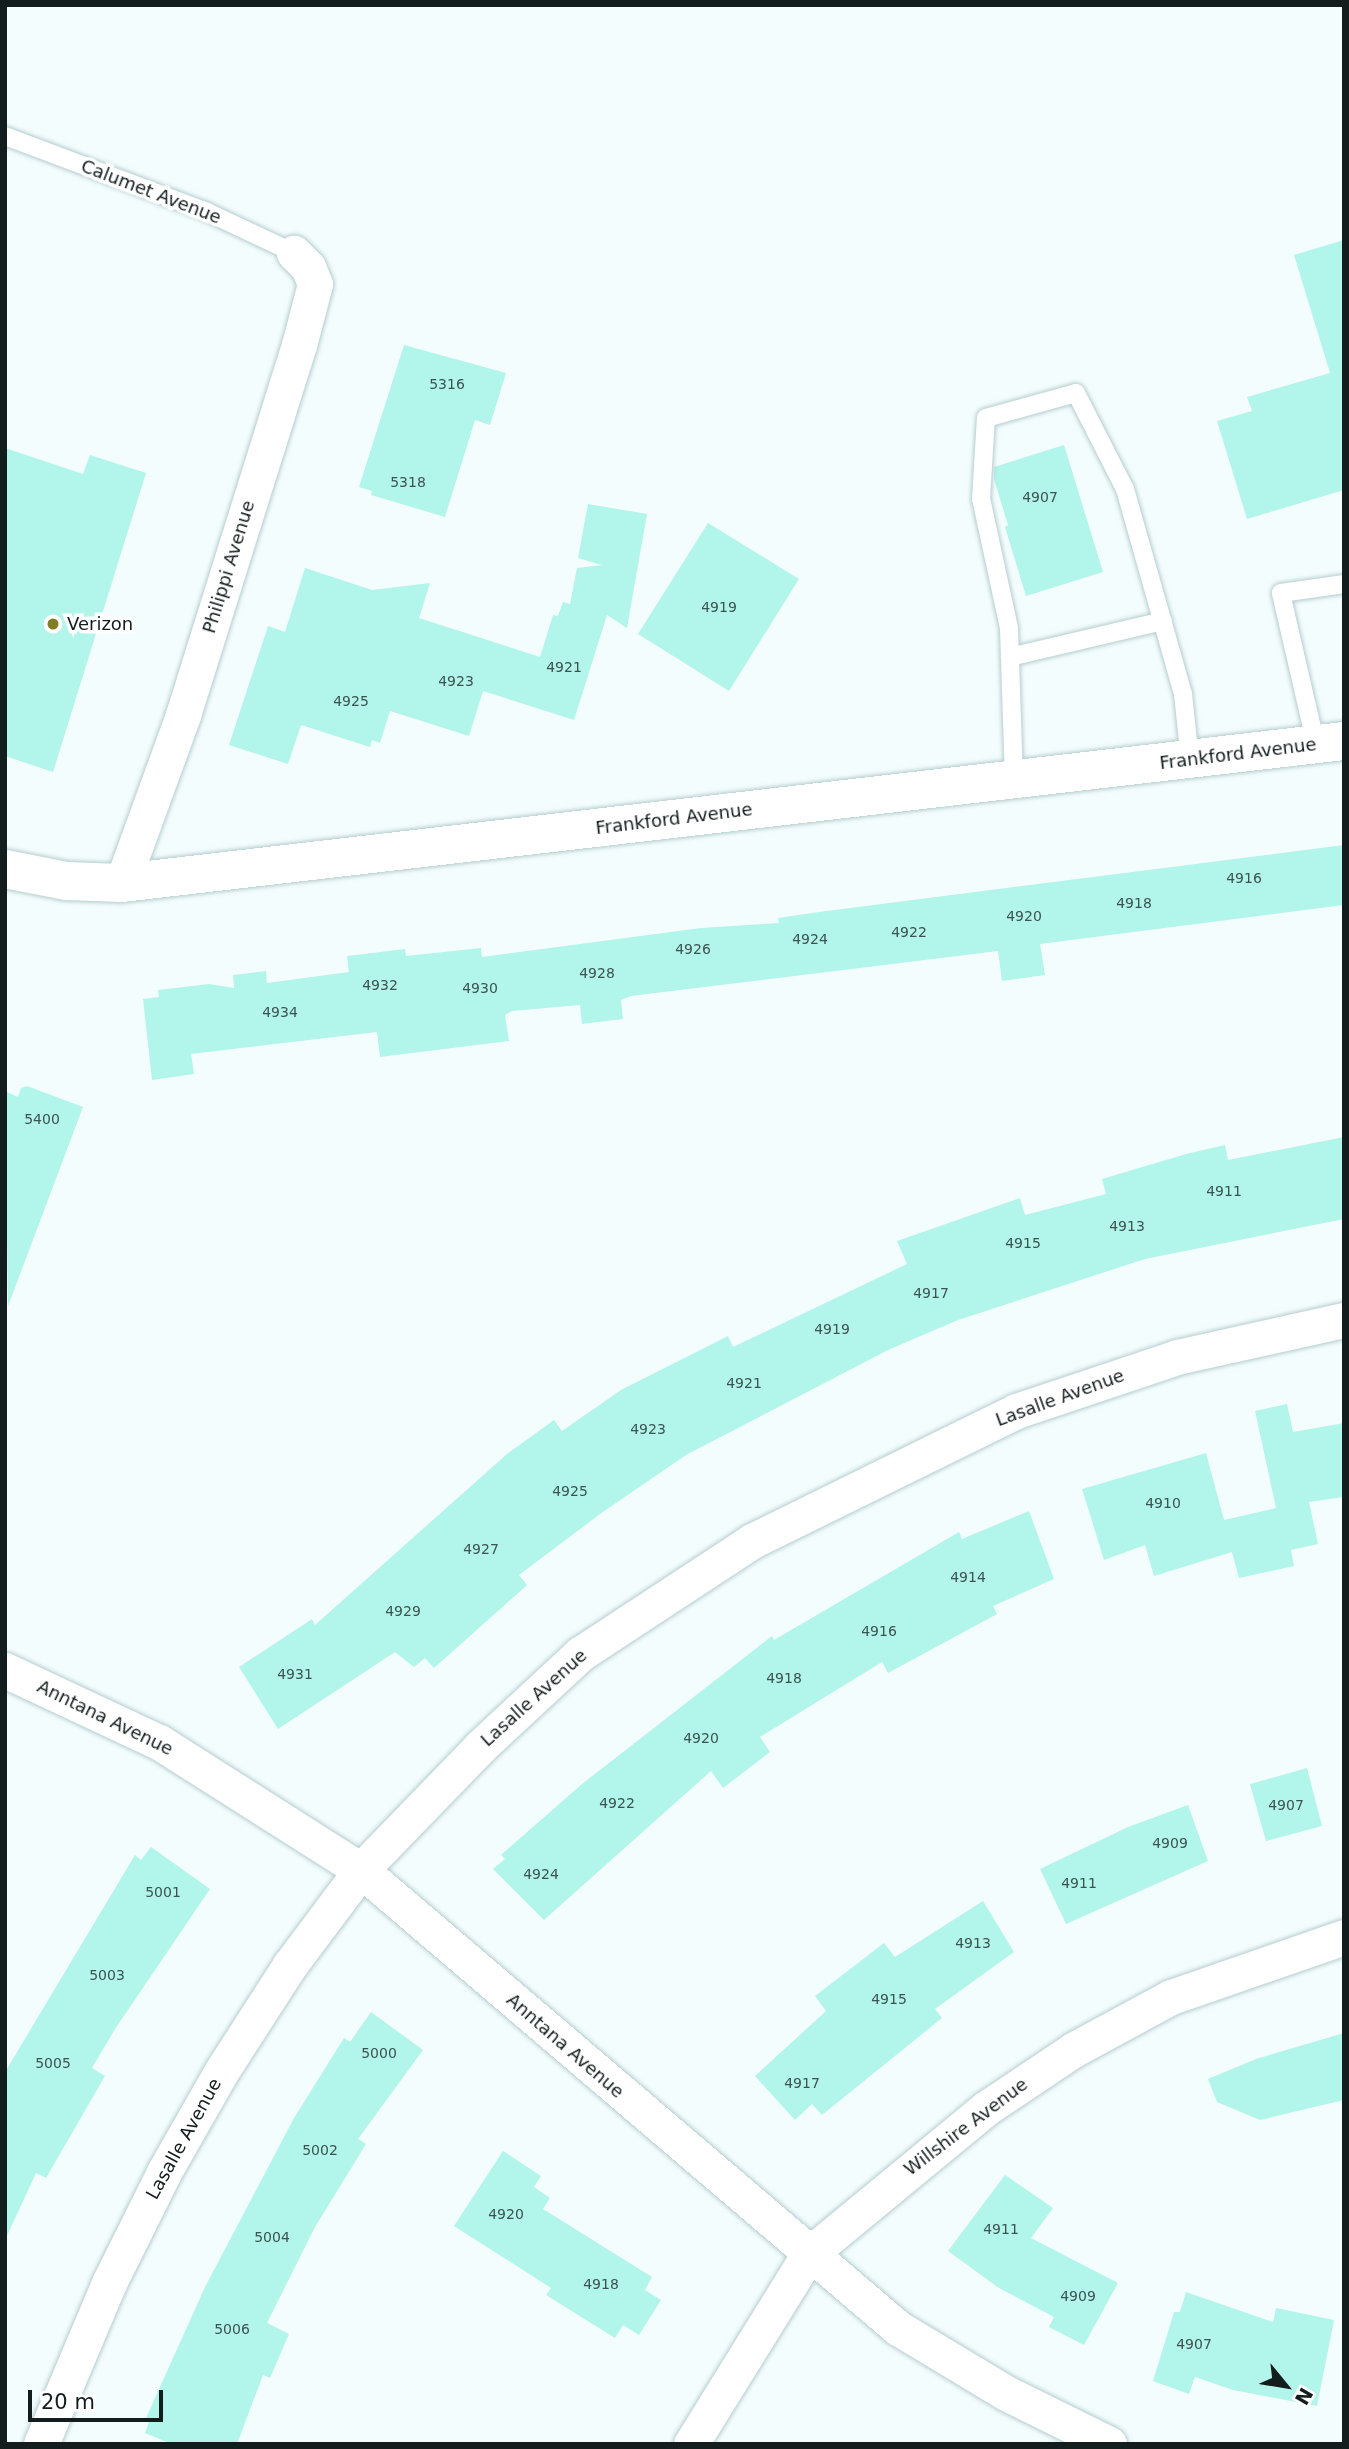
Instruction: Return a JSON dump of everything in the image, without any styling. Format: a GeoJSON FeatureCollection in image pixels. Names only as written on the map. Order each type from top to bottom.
{"type":"FeatureCollection","features":[{"type":"Feature","properties":{"kind":"street","name":"Philippi Avenue"},"geometry":{"type":"LineString","coordinates":[[122,883],[183,715],[299,345],[315,284],[308,267],[294,253]]}},
{"type":"Feature","properties":{"kind":"street","name":"Frankford Avenue"},"geometry":{"type":"LineString","coordinates":[[5,869],[65,881],[122,883],[1330,743]]}},
{"type":"Feature","properties":{"kind":"street","name":"Lasalle Avenue"},"geometry":{"type":"LineString","coordinates":[[41,2444],[109,2283],[164,2172],[221,2072],[290,1965],[361,1870],[480,1747],[580,1654],[752,1541],[821,1503],[1016,1411],[1177,1357],[1344,1320]]}},
{"type":"Feature","properties":{"kind":"street","name":"Anntana Avenue"},"geometry":{"type":"LineString","coordinates":[[5,1670],[159,1742],[361,1870],[808,2255],[898,2328],[1006,2393],[1109,2444]]}},
{"type":"Feature","properties":{"kind":"street","name":"Willshire Avenue"},"geometry":{"type":"LineString","coordinates":[[691,2444],[808,2255],[985,2109],[1073,2050],[1171,1997],[1344,1937]]}},
{"type":"Feature","properties":{"kind":"lane","name":"Calumet Avenue"},"geometry":{"type":"LineString","coordinates":[[5,136],[207,212],[294,253]]}},
{"type":"Feature","properties":{"kind":"lane"},"geometry":{"type":"LineString","coordinates":[[1014,780],[1009,628],[981,499],[986,418],[1076,393],[1125,489],[1183,694],[1190,759]]}},
{"type":"Feature","properties":{"kind":"lane"},"geometry":{"type":"LineString","coordinates":[[1330,743],[1281,593],[1344,584]]}},
{"type":"Feature","properties":{"kind":"lane"},"geometry":{"type":"LineString","coordinates":[[1010,657],[1163,621]]}},
{"type":"Feature","properties":{"kind":"building"},"geometry":{"type":"Polygon","coordinates":[[[1344,240],[1344,490],[1247,519],[1217,421],[1252,411],[1247,397],[1330,373],[1294,255],[1344,240]]]}},
{"type":"Feature","properties":{"kind":"building"},"geometry":{"type":"Polygon","coordinates":[[[404,345],[506,373],[490,425],[475,420],[445,517],[371,495],[372,491],[359,487],[404,345]]]}},
{"type":"Feature","properties":{"kind":"building"},"geometry":{"type":"Polygon","coordinates":[[[1064,445],[1103,572],[1026,596],[1005,527],[1008,525],[994,479],[994,467],[1064,445]]]}},
{"type":"Feature","properties":{"kind":"building","name":"Verizon"},"geometry":{"type":"Polygon","coordinates":[[[5,448],[83,474],[90,455],[146,473],[53,772],[5,756],[5,448]]]}},
{"type":"Feature","properties":{"kind":"building"},"geometry":{"type":"Polygon","coordinates":[[[588,504],[647,514],[627,628],[607,615],[574,720],[483,691],[469,736],[390,711],[380,743],[372,740],[370,747],[301,725],[288,764],[229,745],[268,626],[285,632],[305,568],[372,590],[430,583],[419,618],[540,657],[553,615],[558,616],[563,602],[570,604],[577,568],[602,565],[578,558],[588,504]]]}},
{"type":"Feature","properties":{"kind":"building"},"geometry":{"type":"Polygon","coordinates":[[[708,523],[799,579],[729,691],[638,634],[708,523]]]}},
{"type":"Feature","properties":{"kind":"building"},"geometry":{"type":"Polygon","coordinates":[[[1344,845],[1344,905],[1040,944],[1045,975],[1002,981],[998,951],[631,996],[621,1000],[623,1019],[582,1024],[580,1005],[512,1011],[505,1015],[509,1041],[380,1057],[377,1032],[191,1054],[194,1074],[152,1080],[143,999],[159,997],[158,990],[209,984],[234,988],[233,975],[266,971],[267,983],[349,972],[347,956],[405,949],[406,956],[481,948],[482,957],[701,928],[779,923],[778,918],[819,912],[1344,845]]]}},
{"type":"Feature","properties":{"kind":"building"},"geometry":{"type":"Polygon","coordinates":[[[27,1086],[83,1107],[8,1306],[5,1091],[18,1097],[21,1088],[27,1086]]]}},
{"type":"Feature","properties":{"kind":"building"},"geometry":{"type":"Polygon","coordinates":[[[1344,1137],[1344,1219],[1145,1259],[958,1320],[888,1350],[686,1455],[600,1514],[519,1575],[527,1585],[434,1668],[425,1658],[414,1667],[395,1652],[278,1729],[239,1667],[312,1619],[315,1625],[507,1454],[554,1420],[562,1431],[621,1390],[728,1336],[733,1347],[907,1264],[897,1241],[1020,1198],[1025,1215],[1106,1194],[1102,1179],[1186,1154],[1225,1145],[1228,1160],[1344,1137]]]}},
{"type":"Feature","properties":{"kind":"building"},"geometry":{"type":"Polygon","coordinates":[[[1287,1404],[1293,1432],[1344,1423],[1344,1497],[1309,1502],[1318,1544],[1291,1550],[1294,1566],[1239,1578],[1232,1552],[1154,1576],[1145,1545],[1104,1560],[1082,1489],[1206,1453],[1224,1520],[1276,1508],[1255,1411],[1287,1404]]]}},
{"type":"Feature","properties":{"kind":"building"},"geometry":{"type":"Polygon","coordinates":[[[1029,1511],[1054,1579],[993,1606],[997,1614],[888,1673],[882,1662],[760,1737],[770,1752],[723,1788],[711,1771],[544,1920],[493,1869],[505,1859],[501,1855],[582,1784],[772,1636],[774,1640],[959,1532],[962,1539],[1029,1511]]]}},
{"type":"Feature","properties":{"kind":"building"},"geometry":{"type":"Polygon","coordinates":[[[1307,1768],[1322,1826],[1266,1841],[1250,1784],[1307,1768]]]}},
{"type":"Feature","properties":{"kind":"building"},"geometry":{"type":"Polygon","coordinates":[[[1188,1805],[1208,1861],[1066,1924],[1040,1869],[1128,1827],[1188,1805]]]}},
{"type":"Feature","properties":{"kind":"building"},"geometry":{"type":"Polygon","coordinates":[[[151,1847],[210,1889],[115,2029],[92,2068],[105,2076],[46,2178],[36,2173],[5,2240],[5,2072],[135,1855],[141,1860],[151,1847]]]}},
{"type":"Feature","properties":{"kind":"building"},"geometry":{"type":"Polygon","coordinates":[[[983,1901],[1014,1952],[935,2009],[942,2018],[822,2115],[812,2104],[795,2120],[755,2076],[826,2011],[815,1996],[884,1943],[895,1957],[983,1901]]]}},
{"type":"Feature","properties":{"kind":"building"},"geometry":{"type":"Polygon","coordinates":[[[371,2012],[423,2050],[358,2139],[366,2144],[315,2227],[267,2323],[289,2334],[270,2378],[263,2375],[237,2444],[172,2444],[145,2433],[150,2419],[146,2418],[205,2287],[294,2118],[344,2038],[350,2042],[371,2012]]]}},
{"type":"Feature","properties":{"kind":"building"},"geometry":{"type":"Polygon","coordinates":[[[1344,2033],[1344,2100],[1260,2120],[1217,2102],[1208,2079],[1256,2059],[1344,2033]]]}},
{"type":"Feature","properties":{"kind":"building"},"geometry":{"type":"Polygon","coordinates":[[[503,2151],[541,2176],[534,2187],[550,2198],[543,2209],[652,2277],[645,2290],[661,2300],[639,2335],[623,2325],[615,2338],[546,2295],[551,2288],[454,2226],[503,2151]]]}},
{"type":"Feature","properties":{"kind":"building"},"geometry":{"type":"Polygon","coordinates":[[[1005,2175],[1053,2208],[1031,2238],[1118,2283],[1084,2345],[1049,2327],[1054,2317],[999,2288],[948,2251],[1005,2175]]]}},
{"type":"Feature","properties":{"kind":"building"},"geometry":{"type":"Polygon","coordinates":[[[1186,2292],[1273,2322],[1276,2308],[1334,2320],[1317,2406],[1233,2390],[1195,2377],[1189,2394],[1153,2381],[1174,2312],[1180,2312],[1186,2292]]]}},
{"type":"Feature","properties":{"kind":"place","name":"Verizon"},"geometry":{"type":"Point","coordinates":[53,624]}}]}
